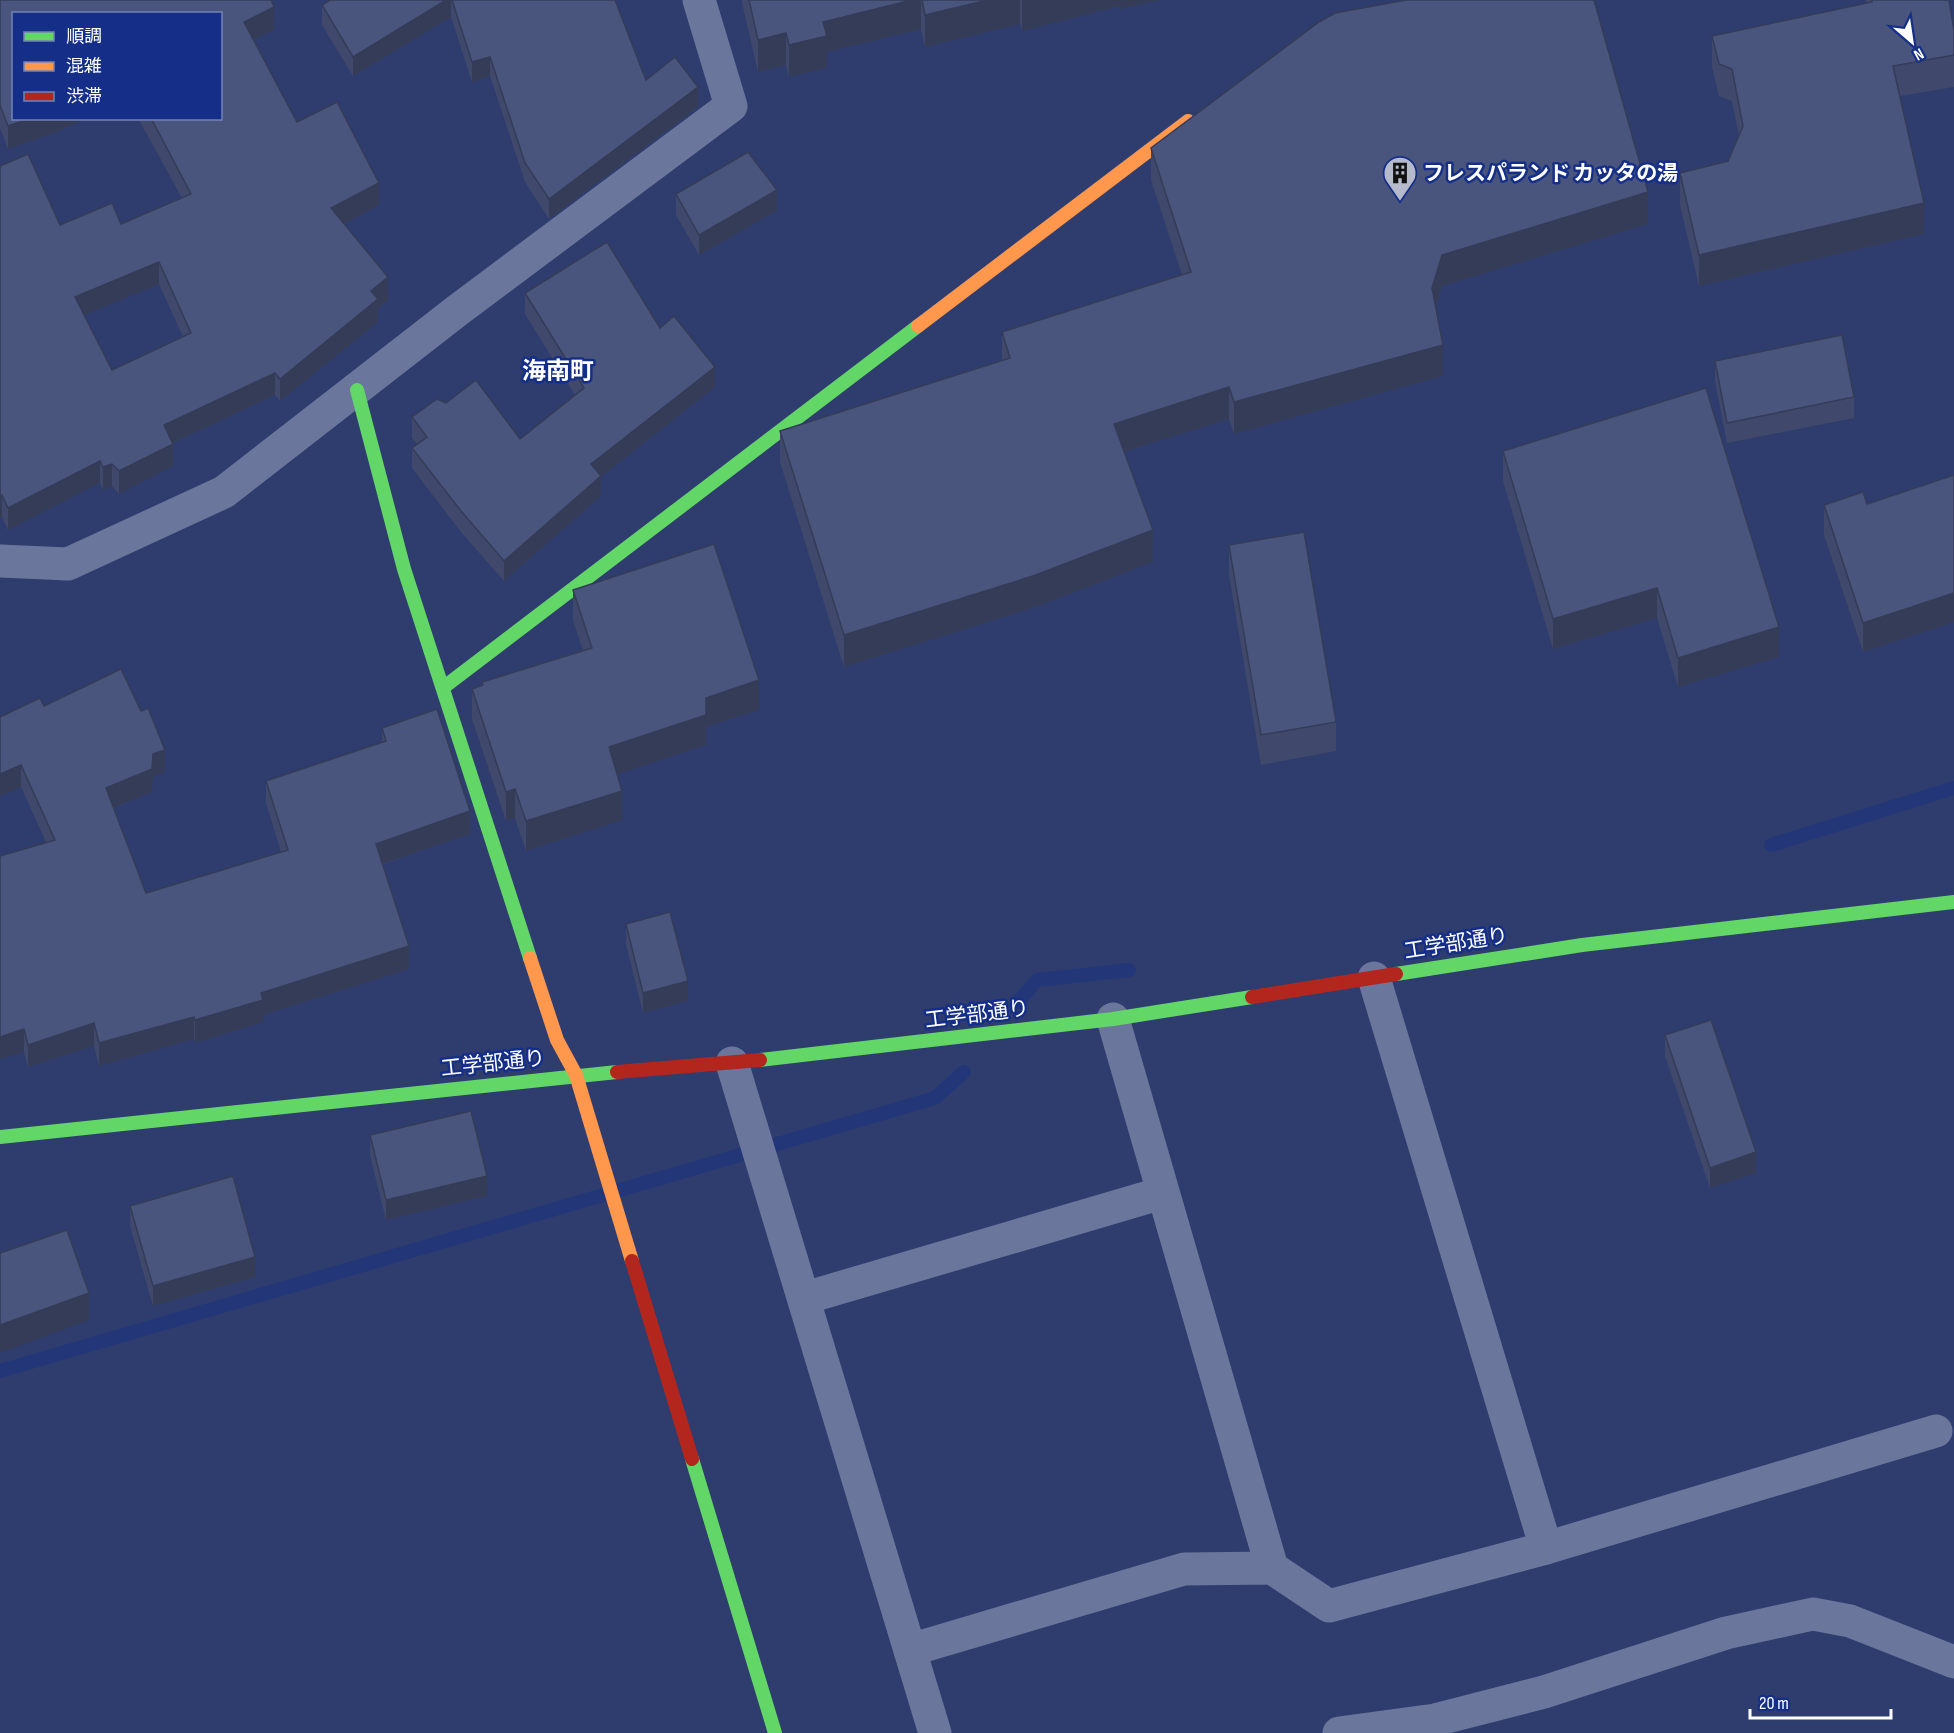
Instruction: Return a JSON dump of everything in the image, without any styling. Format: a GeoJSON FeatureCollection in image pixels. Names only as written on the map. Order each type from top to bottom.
{"type":"FeatureCollection","features":[{"type":"Feature","properties":{"kind":"street"},"geometry":{"type":"LineString","coordinates":[[0,561],[68,564],[224,492],[458,310],[731,106],[699,0]]}},
{"type":"Feature","properties":{"kind":"street"},"geometry":{"type":"LineString","coordinates":[[444,687],[1012,252],[1200,112]]}},
{"type":"Feature","properties":{"kind":"street"},"geometry":{"type":"LineString","coordinates":[[357,390],[404,568],[557,1040],[576,1075],[775,1733]]}},
{"type":"Feature","properties":{"kind":"street","name":"工学部通り"},"geometry":{"type":"LineString","coordinates":[[0,1137],[576,1075],[732,1063],[1113,1019],[1582,945],[1954,902]]}},
{"type":"Feature","properties":{"kind":"street"},"geometry":{"type":"LineString","coordinates":[[1374,978],[1546,1548]]}},
{"type":"Feature","properties":{"kind":"street"},"geometry":{"type":"LineString","coordinates":[[1113,1019],[1272,1568]]}},
{"type":"Feature","properties":{"kind":"street"},"geometry":{"type":"LineString","coordinates":[[732,1063],[935,1733]]}},
{"type":"Feature","properties":{"kind":"street"},"geometry":{"type":"LineString","coordinates":[[805,1298],[1162,1193]]}},
{"type":"Feature","properties":{"kind":"street"},"geometry":{"type":"LineString","coordinates":[[910,1650],[1184,1569],[1272,1568],[1329,1606],[1546,1548],[1936,1431]]}},
{"type":"Feature","properties":{"kind":"street"},"geometry":{"type":"LineString","coordinates":[[1339,1733],[1435,1720],[1544,1692],[1726,1634],[1813,1614],[1850,1621],[1954,1662]]}},
{"type":"Feature","properties":{"kind":"building"},"geometry":{"type":"Polygon","coordinates":[[[0,0],[271,0],[274,7],[244,22],[297,122],[337,102],[379,183],[331,208],[388,277],[371,291],[378,299],[280,379],[275,373],[164,425],[173,444],[119,471],[112,464],[103,467],[100,461],[8,508],[0,495],[0,166],[28,154],[60,225],[112,203],[121,224],[191,194],[152,120],[222,120],[222,12],[12,12],[12,120],[25,120],[8,126],[0,105],[0,0]],[[159,262],[75,297],[112,370],[191,333],[159,262]]]}},
{"type":"Feature","properties":{"kind":"building"},"geometry":{"type":"Polygon","coordinates":[[[330,0],[446,0],[353,57],[322,5],[330,0]]]}},
{"type":"Feature","properties":{"kind":"building"},"geometry":{"type":"Polygon","coordinates":[[[452,0],[615,0],[646,80],[675,57],[698,87],[549,199],[525,163],[490,57],[472,62],[452,0]]]}},
{"type":"Feature","properties":{"kind":"building"},"geometry":{"type":"Polygon","coordinates":[[[749,0],[912,0],[823,22],[827,36],[789,45],[786,33],[758,40],[749,0]]]}},
{"type":"Feature","properties":{"kind":"building"},"geometry":{"type":"Polygon","coordinates":[[[922,0],[988,0],[925,15],[922,0]]]}},
{"type":"Feature","properties":{"kind":"building"},"geometry":{"type":"Polygon","coordinates":[[[1406,0],[1594,0],[1648,192],[1442,255],[1432,288],[1443,345],[1234,402],[1229,387],[1114,424],[1153,530],[1033,576],[844,635],[780,431],[1010,358],[1002,332],[1191,272],[1151,148],[1319,22],[1335,13],[1406,0]]]}},
{"type":"Feature","properties":{"kind":"building"},"geometry":{"type":"Polygon","coordinates":[[[1872,0],[1949,0],[1954,31],[1954,55],[1893,66],[1924,203],[1699,255],[1680,173],[1728,161],[1743,126],[1732,69],[1719,64],[1712,36],[1872,2],[1872,0]]]}},
{"type":"Feature","properties":{"kind":"building"},"geometry":{"type":"Polygon","coordinates":[[[748,152],[777,190],[699,235],[676,194],[748,152]]]}},
{"type":"Feature","properties":{"kind":"building"},"geometry":{"type":"Polygon","coordinates":[[[607,242],[660,328],[674,316],[715,367],[591,464],[601,476],[504,561],[412,448],[427,437],[412,417],[437,399],[446,403],[476,380],[520,439],[584,388],[525,293],[607,242]]]}},
{"type":"Feature","properties":{"kind":"building"},"geometry":{"type":"Polygon","coordinates":[[[1842,335],[1854,397],[1727,423],[1715,361],[1842,335]]]}},
{"type":"Feature","properties":{"kind":"building"},"geometry":{"type":"Polygon","coordinates":[[[1706,388],[1779,627],[1678,658],[1657,588],[1553,619],[1503,451],[1706,388]]]}},
{"type":"Feature","properties":{"kind":"building"},"geometry":{"type":"Polygon","coordinates":[[[1954,475],[1954,593],[1863,623],[1824,505],[1863,492],[1867,504],[1954,475]]]}},
{"type":"Feature","properties":{"kind":"building"},"geometry":{"type":"Polygon","coordinates":[[[1304,532],[1336,722],[1261,735],[1229,545],[1304,532]]]}},
{"type":"Feature","properties":{"kind":"building"},"geometry":{"type":"Polygon","coordinates":[[[714,544],[759,680],[706,698],[706,715],[609,747],[622,791],[526,821],[515,789],[506,792],[472,689],[483,685],[482,682],[592,648],[573,590],[714,544]]]}},
{"type":"Feature","properties":{"kind":"building"},"geometry":{"type":"Polygon","coordinates":[[[121,669],[141,711],[148,708],[165,750],[153,754],[152,769],[106,788],[146,893],[288,850],[266,781],[386,741],[382,728],[437,709],[470,811],[376,844],[409,946],[261,993],[263,1000],[195,1020],[194,1017],[99,1043],[94,1023],[28,1045],[24,1029],[0,1037],[0,856],[55,840],[21,765],[0,774],[0,717],[40,698],[44,706],[121,669]]]}},
{"type":"Feature","properties":{"kind":"building"},"geometry":{"type":"Polygon","coordinates":[[[670,912],[688,981],[643,993],[626,924],[670,912]]]}},
{"type":"Feature","properties":{"kind":"building"},"geometry":{"type":"Polygon","coordinates":[[[1711,1020],[1756,1152],[1710,1168],[1665,1035],[1711,1020]]]}},
{"type":"Feature","properties":{"kind":"building"},"geometry":{"type":"Polygon","coordinates":[[[471,1111],[487,1176],[386,1200],[370,1135],[471,1111]]]}},
{"type":"Feature","properties":{"kind":"building"},"geometry":{"type":"Polygon","coordinates":[[[233,1176],[255,1257],[153,1286],[130,1206],[233,1176]]]}},
{"type":"Feature","properties":{"kind":"building"},"geometry":{"type":"Polygon","coordinates":[[[67,1230],[89,1293],[0,1325],[0,1253],[67,1230]]]}},
{"type":"Feature","properties":{"kind":"waterway"},"geometry":{"type":"LineString","coordinates":[[1771,845],[1954,788]]}},
{"type":"Feature","properties":{"kind":"waterway"},"geometry":{"type":"LineString","coordinates":[[1018,1002],[1037,980],[1129,970]]}},
{"type":"Feature","properties":{"kind":"waterway"},"geometry":{"type":"LineString","coordinates":[[0,1371],[935,1098],[964,1072]]}},
{"type":"Feature","properties":{"kind":"traffic: fast"},"geometry":{"type":"LineString","coordinates":[[444,687],[918,326]]}},
{"type":"Feature","properties":{"kind":"traffic: fast"},"geometry":{"type":"LineString","coordinates":[[357,390],[404,569],[530,958]]}},
{"type":"Feature","properties":{"kind":"traffic: fast"},"geometry":{"type":"LineString","coordinates":[[1396,974],[1582,945],[1954,902]]}},
{"type":"Feature","properties":{"kind":"traffic: fast"},"geometry":{"type":"LineString","coordinates":[[760,1060],[1113,1019],[1252,997]]}},
{"type":"Feature","properties":{"kind":"traffic: fast"},"geometry":{"type":"LineString","coordinates":[[0,1137],[617,1072]]}},
{"type":"Feature","properties":{"kind":"traffic: fast"},"geometry":{"type":"LineString","coordinates":[[692,1459],[775,1733]]}},
{"type":"Feature","properties":{"kind":"traffic: slow"},"geometry":{"type":"LineString","coordinates":[[918,326],[1188,121]]}},
{"type":"Feature","properties":{"kind":"traffic: slow"},"geometry":{"type":"LineString","coordinates":[[530,958],[557,1040],[576,1075],[632,1261]]}},
{"type":"Feature","properties":{"kind":"traffic: jam"},"geometry":{"type":"LineString","coordinates":[[1252,997],[1396,974]]}},
{"type":"Feature","properties":{"kind":"traffic: jam"},"geometry":{"type":"LineString","coordinates":[[617,1072],[760,1060]]}},
{"type":"Feature","properties":{"kind":"traffic: jam"},"geometry":{"type":"LineString","coordinates":[[632,1261],[692,1459]]}},
{"type":"Feature","properties":{"kind":"place","name":"フレスパランド カッタの湯"},"geometry":{"type":"Point","coordinates":[1400,202]}},
{"type":"Feature","properties":{"kind":"district","name":"海南町"},"geometry":{"type":"Point","coordinates":[558,371]}}]}
